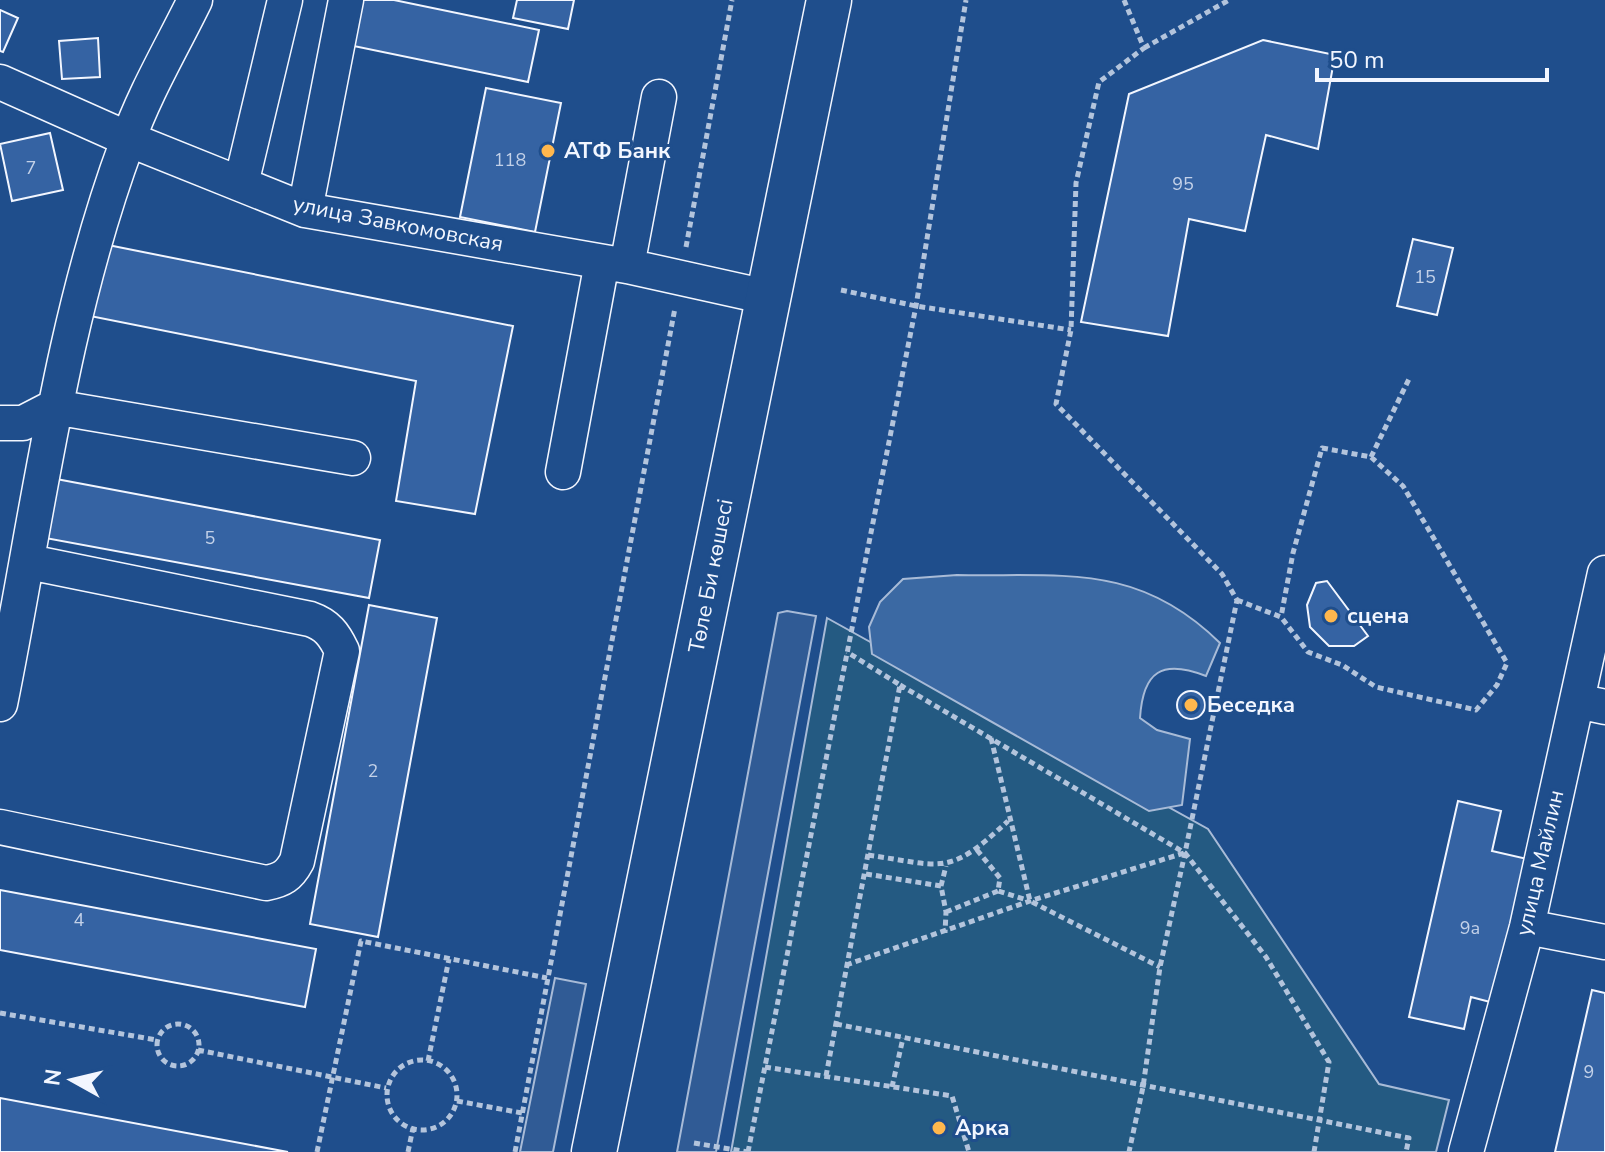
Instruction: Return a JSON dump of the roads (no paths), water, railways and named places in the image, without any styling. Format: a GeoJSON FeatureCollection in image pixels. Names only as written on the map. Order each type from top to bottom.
{"type":"FeatureCollection","features":[{"type":"Feature","properties":{"kind":"main road","name":"Төле Би көшесі"},"geometry":{"type":"LineString","coordinates":[[594,1152],[829,0]]}},
{"type":"Feature","properties":{"kind":"street"},"geometry":{"type":"LineString","coordinates":[[0,704],[29,562],[54,407],[108,197],[128,139],[195,0]]}},
{"type":"Feature","properties":{"kind":"street"},"geometry":{"type":"LineString","coordinates":[[241,184],[285,0]]}},
{"type":"Feature","properties":{"kind":"street"},"geometry":{"type":"LineString","coordinates":[[305,210],[346,0]]}},
{"type":"Feature","properties":{"kind":"street","name":"улица Завкомовская"},"geometry":{"type":"LineString","coordinates":[[0,82],[128,139],[305,210],[615,264],[767,297]]}},
{"type":"Feature","properties":{"kind":"street"},"geometry":{"type":"LineString","coordinates":[[563,472],[659,97]]}},
{"type":"Feature","properties":{"kind":"street"},"geometry":{"type":"LineString","coordinates":[[0,423],[23,423],[54,407],[353,458]]}},
{"type":"Feature","properties":{"kind":"street"},"geometry":{"type":"LineString","coordinates":[[0,827],[266,883],[282,880],[291,873],[297,861],[342,651],[334,635],[323,624],[310,619],[29,562]]}},
{"type":"Feature","properties":{"kind":"street","name":"улица Майлин"},"geometry":{"type":"LineString","coordinates":[[1466,1152],[1591,704],[1605,573]]}},
{"type":"Feature","properties":{"kind":"street"},"geometry":{"type":"LineString","coordinates":[[1527,927],[1605,942]]}},
{"type":"Feature","properties":{"kind":"place","name":"АТФ Банк"},"geometry":{"type":"Point","coordinates":[548,151]}},
{"type":"Feature","properties":{"kind":"place","name":"сцена"},"geometry":{"type":"Point","coordinates":[1331,616]}},
{"type":"Feature","properties":{"kind":"place","name":"Беседка"},"geometry":{"type":"Point","coordinates":[1191,705]}},
{"type":"Feature","properties":{"kind":"place","name":"Арка"},"geometry":{"type":"Point","coordinates":[939,1128]}}]}
